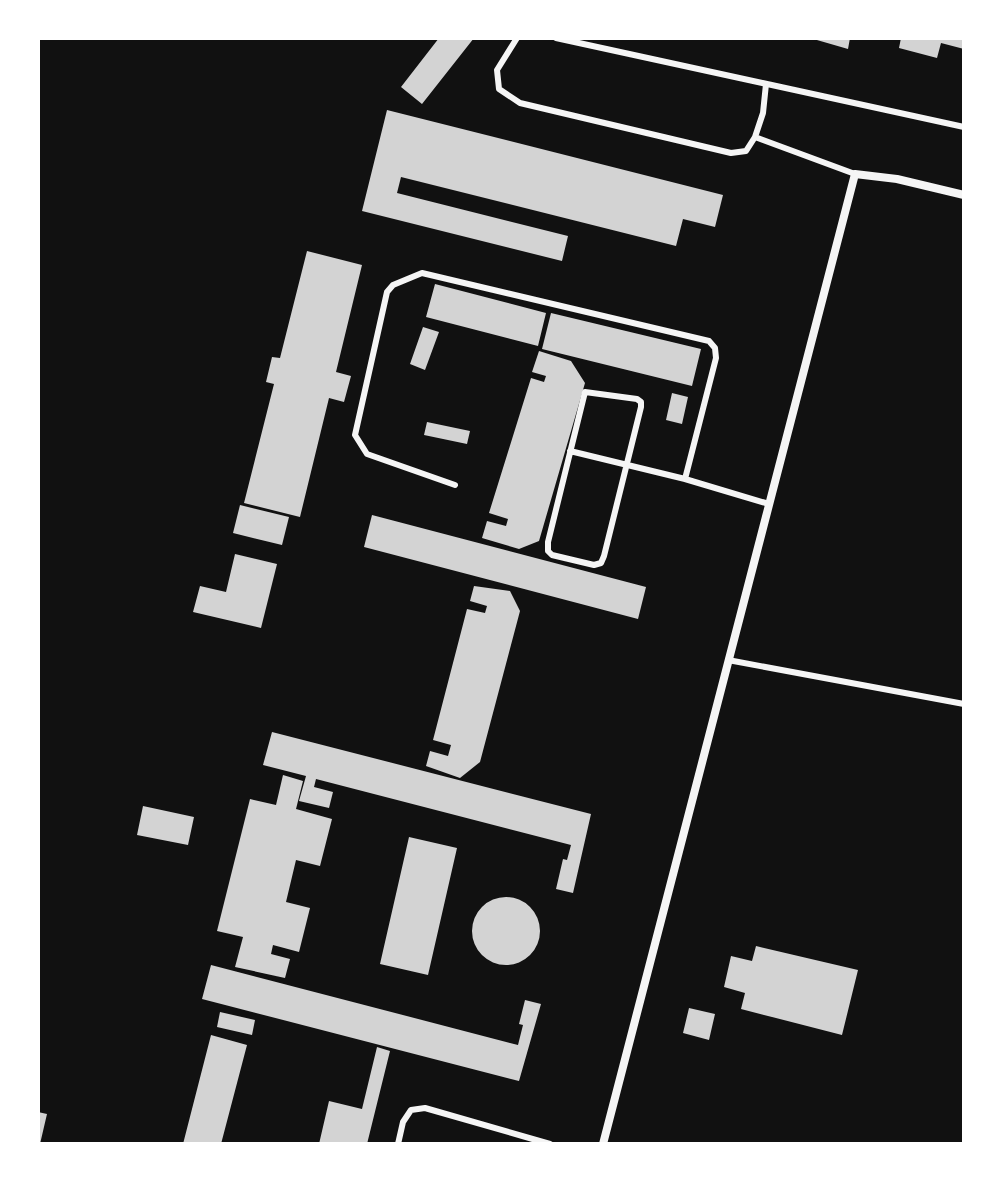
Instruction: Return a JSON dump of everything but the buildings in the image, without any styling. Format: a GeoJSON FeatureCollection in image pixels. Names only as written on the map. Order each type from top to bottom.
{"type":"FeatureCollection","features":[{"type":"Feature","properties":{"kind":"street"},"geometry":{"type":"LineString","coordinates":[[603,1144],[855,174],[897,179],[964,195]]}},
{"type":"Feature","properties":{"kind":"lane"},"geometry":{"type":"LineString","coordinates":[[517,38],[497,70],[499,89],[520,103],[731,153],[746,151],[755,137],[763,113],[766,84]]}},
{"type":"Feature","properties":{"kind":"lane"},"geometry":{"type":"LineString","coordinates":[[556,38],[964,127]]}},
{"type":"Feature","properties":{"kind":"lane"},"geometry":{"type":"LineString","coordinates":[[755,137],[855,174]]}},
{"type":"Feature","properties":{"kind":"lane"},"geometry":{"type":"LineString","coordinates":[[455,485],[367,454],[355,435],[387,292],[393,285],[422,273],[709,341],[715,348],[716,358],[685,479]]}},
{"type":"Feature","properties":{"kind":"lane"},"geometry":{"type":"LineString","coordinates":[[585,392],[641,402],[628,465],[601,563],[594,565],[552,555],[548,551],[548,542],[585,392]]}},
{"type":"Feature","properties":{"kind":"lane"},"geometry":{"type":"LineString","coordinates":[[570,451],[685,479],[769,504]]}},
{"type":"Feature","properties":{"kind":"lane"},"geometry":{"type":"LineString","coordinates":[[728,660],[964,704]]}},
{"type":"Feature","properties":{"kind":"lane"},"geometry":{"type":"LineString","coordinates":[[398,1144],[403,1122],[411,1110],[425,1108],[550,1144]]}}]}
